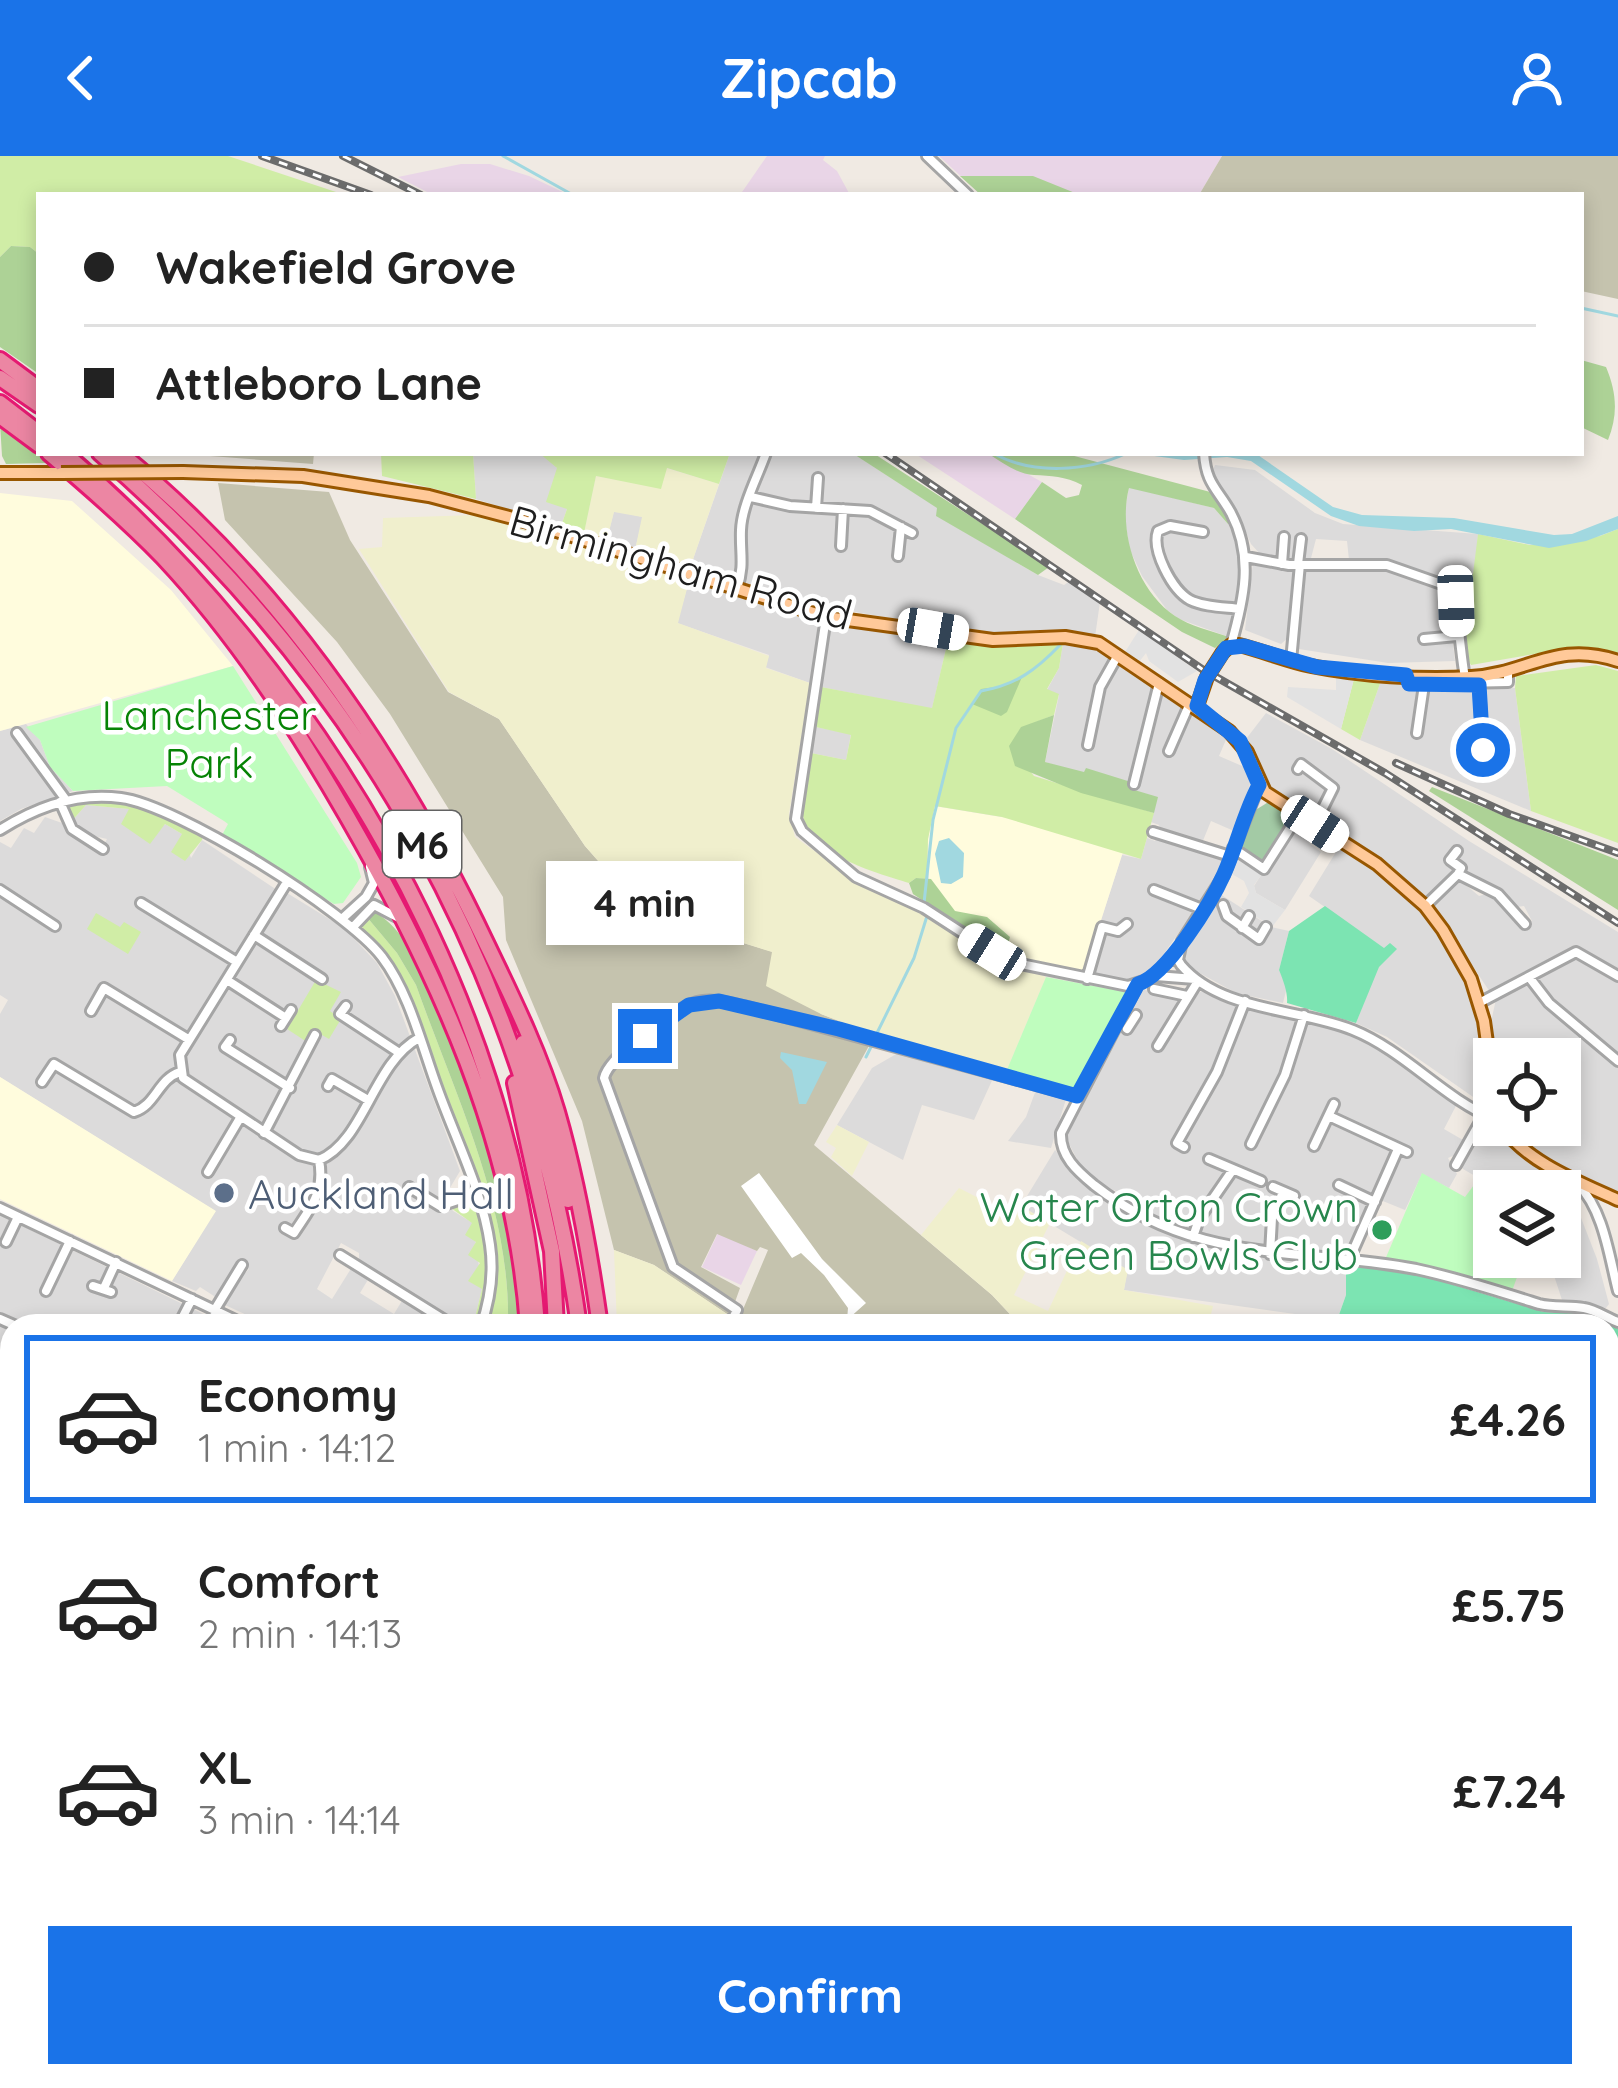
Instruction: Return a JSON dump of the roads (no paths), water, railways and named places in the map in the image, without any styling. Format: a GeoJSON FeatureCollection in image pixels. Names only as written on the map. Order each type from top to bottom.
{"type":"FeatureCollection","features":[{"type":"Feature","properties":{"kind":"highway"},"geometry":{"type":"LineString","coordinates":[[0,360],[36,387]]}},
{"type":"Feature","properties":{"kind":"highway"},"geometry":{"type":"LineString","coordinates":[[0,378],[36,403]]}},
{"type":"Feature","properties":{"kind":"highway"},"geometry":{"type":"LineString","coordinates":[[0,403],[36,431]]}},
{"type":"Feature","properties":{"kind":"highway"},"geometry":{"type":"LineString","coordinates":[[0,416],[36,444]]}},
{"type":"Feature","properties":{"kind":"highway"},"geometry":{"type":"LineString","coordinates":[[53,456],[163,557],[265,684],[390,892],[440,991],[473,1073],[517,1237],[526,1314]]}},
{"type":"Feature","properties":{"kind":"highway"},"geometry":{"type":"LineString","coordinates":[[68,456],[112,493],[210,595],[277,679],[351,791],[434,945],[485,1070],[519,1198],[536,1314]]}},
{"type":"Feature","properties":{"kind":"highway","name":"M6"},"geometry":{"type":"LineString","coordinates":[[103,456],[230,576],[332,703],[423,845],[492,992],[546,1158],[577,1314]]}},
{"type":"Feature","properties":{"kind":"highway","name":"M6"},"geometry":{"type":"LineString","coordinates":[[123,456],[199,524],[319,662],[448,861],[529,1033],[557,1111],[594,1314]]}},
{"type":"Feature","properties":{"kind":"highway"},"geometry":{"type":"LineString","coordinates":[[351,791],[391,875],[390,892],[374,905]]}},
{"type":"Feature","properties":{"kind":"highway"},"geometry":{"type":"LineString","coordinates":[[492,992],[544,1205],[555,1314]]}},
{"type":"Feature","properties":{"kind":"main road","name":"Birmingham Road"},"geometry":{"type":"LineString","coordinates":[[0,473],[265,473],[340,480],[473,506],[826,616],[993,640],[1065,637],[1100,643],[1190,701],[1240,741],[1259,785]]}},
{"type":"Feature","properties":{"kind":"main road"},"geometry":{"type":"LineString","coordinates":[[1190,701],[1227,649],[1327,669],[1465,677],[1568,653],[1618,661]]}},
{"type":"Feature","properties":{"kind":"main road"},"geometry":{"type":"LineString","coordinates":[[1259,785],[1391,875],[1425,907],[1455,948],[1479,1003],[1485,1038]]}},
{"type":"Feature","properties":{"kind":"main road"},"geometry":{"type":"LineString","coordinates":[[1522,1146],[1596,1196],[1618,1200]]}},
{"type":"Feature","properties":{"kind":"street"},"geometry":{"type":"LineString","coordinates":[[927,156],[965,192]]}},
{"type":"Feature","properties":{"kind":"street"},"geometry":{"type":"LineString","coordinates":[[737,589],[745,566],[741,530],[765,456]]}},
{"type":"Feature","properties":{"kind":"street"},"geometry":{"type":"LineString","coordinates":[[1204,456],[1207,481],[1237,527],[1246,557],[1240,610],[1227,649]]}},
{"type":"Feature","properties":{"kind":"street"},"geometry":{"type":"LineString","coordinates":[[816,508],[820,483]]}},
{"type":"Feature","properties":{"kind":"street"},"geometry":{"type":"LineString","coordinates":[[751,496],[816,508],[870,511],[912,533]]}},
{"type":"Feature","properties":{"kind":"street"},"geometry":{"type":"LineString","coordinates":[[839,541],[843,509]]}},
{"type":"Feature","properties":{"kind":"street"},"geometry":{"type":"LineString","coordinates":[[1202,532],[1167,526],[1158,531],[1155,545],[1175,586],[1186,597],[1240,610]]}},
{"type":"Feature","properties":{"kind":"street"},"geometry":{"type":"LineString","coordinates":[[901,527],[901,550]]}},
{"type":"Feature","properties":{"kind":"street"},"geometry":{"type":"LineString","coordinates":[[1282,564],[1284,537]]}},
{"type":"Feature","properties":{"kind":"street"},"geometry":{"type":"LineString","coordinates":[[1291,661],[1301,539]]}},
{"type":"Feature","properties":{"kind":"street"},"geometry":{"type":"LineString","coordinates":[[1246,557],[1282,564],[1388,565],[1442,584],[1454,595],[1465,677]]}},
{"type":"Feature","properties":{"kind":"street"},"geometry":{"type":"LineString","coordinates":[[826,616],[797,808],[802,831],[856,877],[924,908],[1016,963],[1087,979],[1138,984],[1155,976],[1178,952],[1202,909],[1216,901],[1259,785]]}},
{"type":"Feature","properties":{"kind":"street"},"geometry":{"type":"LineString","coordinates":[[1424,638],[1457,636]]}},
{"type":"Feature","properties":{"kind":"street"},"geometry":{"type":"LineString","coordinates":[[1088,746],[1100,687],[1119,654]]}},
{"type":"Feature","properties":{"kind":"street"},"geometry":{"type":"LineString","coordinates":[[1406,675],[1409,684],[1479,685],[1508,682],[1508,668]]}},
{"type":"Feature","properties":{"kind":"street"},"geometry":{"type":"LineString","coordinates":[[1134,784],[1160,682]]}},
{"type":"Feature","properties":{"kind":"street"},"geometry":{"type":"LineString","coordinates":[[265,684],[371,868],[374,883],[366,897],[351,915],[343,917]]}},
{"type":"Feature","properties":{"kind":"street"},"geometry":{"type":"LineString","coordinates":[[1417,733],[1424,685]]}},
{"type":"Feature","properties":{"kind":"street"},"geometry":{"type":"LineString","coordinates":[[1479,685],[1483,750]]}},
{"type":"Feature","properties":{"kind":"street"},"geometry":{"type":"LineString","coordinates":[[1169,751],[1190,701]]}},
{"type":"Feature","properties":{"kind":"street"},"geometry":{"type":"LineString","coordinates":[[15,733],[34,748],[63,801],[68,825],[103,849]]}},
{"type":"Feature","properties":{"kind":"street"},"geometry":{"type":"LineString","coordinates":[[1298,769],[1301,764],[1333,788],[1315,824]]}},
{"type":"Feature","properties":{"kind":"street"},"geometry":{"type":"LineString","coordinates":[[0,830],[63,801],[115,797],[165,810],[354,926],[397,980],[476,1194],[492,1259],[484,1314]]}},
{"type":"Feature","properties":{"kind":"street"},"geometry":{"type":"LineString","coordinates":[[1153,832],[1232,852],[1264,869],[1299,814]]}},
{"type":"Feature","properties":{"kind":"street"},"geometry":{"type":"LineString","coordinates":[[1425,907],[1458,874],[1461,868],[1450,860],[1457,851]]}},
{"type":"Feature","properties":{"kind":"street"},"geometry":{"type":"LineString","coordinates":[[1458,874],[1498,894],[1525,924]]}},
{"type":"Feature","properties":{"kind":"street"},"geometry":{"type":"LineString","coordinates":[[287,882],[180,1055],[180,1072],[188,1084],[305,1159],[319,1160],[337,1150],[398,1052],[418,1038]]}},
{"type":"Feature","properties":{"kind":"street"},"geometry":{"type":"LineString","coordinates":[[0,890],[55,926]]}},
{"type":"Feature","properties":{"kind":"street"},"geometry":{"type":"LineString","coordinates":[[1154,890],[1202,909]]}},
{"type":"Feature","properties":{"kind":"street"},"geometry":{"type":"LineString","coordinates":[[1216,901],[1227,916],[1258,939],[1266,927]]}},
{"type":"Feature","properties":{"kind":"street"},"geometry":{"type":"LineString","coordinates":[[141,903],[237,962]]}},
{"type":"Feature","properties":{"kind":"street"},"geometry":{"type":"LineString","coordinates":[[354,926],[374,905],[397,915],[440,991]]}},
{"type":"Feature","properties":{"kind":"street"},"geometry":{"type":"LineString","coordinates":[[1242,928],[1249,916]]}},
{"type":"Feature","properties":{"kind":"street"},"geometry":{"type":"LineString","coordinates":[[1087,979],[1102,927],[1118,931],[1126,924]]}},
{"type":"Feature","properties":{"kind":"street"},"geometry":{"type":"LineString","coordinates":[[254,935],[316,978]]}},
{"type":"Feature","properties":{"kind":"street"},"geometry":{"type":"LineString","coordinates":[[1178,952],[1181,965],[1196,980]]}},
{"type":"Feature","properties":{"kind":"street"},"geometry":{"type":"LineString","coordinates":[[1479,1003],[1579,952],[1618,976]]}},
{"type":"Feature","properties":{"kind":"street"},"geometry":{"type":"LineString","coordinates":[[1155,976],[1196,980],[1244,1000],[1349,1028],[1388,1047],[1473,1105]]}},
{"type":"Feature","properties":{"kind":"street"},"geometry":{"type":"LineString","coordinates":[[1528,977],[1550,1003],[1618,1060]]}},
{"type":"Feature","properties":{"kind":"street"},"geometry":{"type":"LineString","coordinates":[[226,980],[286,1018]]}},
{"type":"Feature","properties":{"kind":"street"},"geometry":{"type":"LineString","coordinates":[[1158,1050],[1196,980]]}},
{"type":"Feature","properties":{"kind":"street"},"geometry":{"type":"LineString","coordinates":[[1138,984],[1129,1021],[1077,1096],[1064,1124],[1060,1144],[1079,1173],[1138,1212],[1192,1237],[1270,1254],[1348,1260],[1453,1278],[1546,1306],[1601,1314]]}},
{"type":"Feature","properties":{"kind":"street"},"geometry":{"type":"LineString","coordinates":[[91,1011],[104,988],[188,1040]]}},
{"type":"Feature","properties":{"kind":"street"},"geometry":{"type":"LineString","coordinates":[[1154,989],[1186,996]]}},
{"type":"Feature","properties":{"kind":"street"},"geometry":{"type":"LineString","coordinates":[[734,1314],[736,1310],[673,1267],[605,1085],[605,1071],[613,1058],[677,1012],[702,1000],[744,1006],[1077,1096]]}},
{"type":"Feature","properties":{"kind":"street"},"geometry":{"type":"LineString","coordinates":[[1184,1147],[1177,1143],[1217,1072],[1244,1000]]}},
{"type":"Feature","properties":{"kind":"street"},"geometry":{"type":"LineString","coordinates":[[346,1006],[340,1014],[398,1052]]}},
{"type":"Feature","properties":{"kind":"street"},"geometry":{"type":"LineString","coordinates":[[1252,1138],[1285,1075],[1304,1015]]}},
{"type":"Feature","properties":{"kind":"street"},"geometry":{"type":"LineString","coordinates":[[264,1133],[290,1088],[304,1046],[315,1035]]}},
{"type":"Feature","properties":{"kind":"street"},"geometry":{"type":"LineString","coordinates":[[230,1040],[225,1047],[290,1088]]}},
{"type":"Feature","properties":{"kind":"street"},"geometry":{"type":"LineString","coordinates":[[42,1082],[54,1064],[134,1112],[146,1106],[162,1081],[180,1072]]}},
{"type":"Feature","properties":{"kind":"street"},"geometry":{"type":"LineString","coordinates":[[328,1086],[332,1079],[368,1100]]}},
{"type":"Feature","properties":{"kind":"street"},"geometry":{"type":"LineString","coordinates":[[1314,1146],[1334,1104]]}},
{"type":"Feature","properties":{"kind":"street"},"geometry":{"type":"LineString","coordinates":[[1173,1116],[1186,1124]]}},
{"type":"Feature","properties":{"kind":"street"},"geometry":{"type":"LineString","coordinates":[[1329,1116],[1403,1150],[1348,1260]]}},
{"type":"Feature","properties":{"kind":"street"},"geometry":{"type":"LineString","coordinates":[[208,1172],[240,1118]]}},
{"type":"Feature","properties":{"kind":"street"},"geometry":{"type":"LineString","coordinates":[[1456,1165],[1473,1140]]}},
{"type":"Feature","properties":{"kind":"street"},"geometry":{"type":"LineString","coordinates":[[1209,1159],[1261,1181]]}},
{"type":"Feature","properties":{"kind":"street"},"geometry":{"type":"LineString","coordinates":[[285,1228],[294,1233],[319,1195],[319,1160]]}},
{"type":"Feature","properties":{"kind":"street"},"geometry":{"type":"LineString","coordinates":[[1192,1237],[1232,1171]]}},
{"type":"Feature","properties":{"kind":"street"},"geometry":{"type":"LineString","coordinates":[[1339,1185],[1375,1202]]}},
{"type":"Feature","properties":{"kind":"street"},"geometry":{"type":"LineString","coordinates":[[409,1187],[440,1206],[476,1194]]}},
{"type":"Feature","properties":{"kind":"street"},"geometry":{"type":"LineString","coordinates":[[1270,1254],[1278,1189],[1294,1196]]}},
{"type":"Feature","properties":{"kind":"street"},"geometry":{"type":"LineString","coordinates":[[1596,1196],[1618,1291]]}},
{"type":"Feature","properties":{"kind":"street"},"geometry":{"type":"LineString","coordinates":[[0,1208],[221,1314]]}},
{"type":"Feature","properties":{"kind":"street"},"geometry":{"type":"LineString","coordinates":[[11,1238],[18,1216]]}},
{"type":"Feature","properties":{"kind":"street"},"geometry":{"type":"LineString","coordinates":[[46,1291],[70,1241]]}},
{"type":"Feature","properties":{"kind":"street"},"geometry":{"type":"LineString","coordinates":[[340,1255],[435,1314]]}},
{"type":"Feature","properties":{"kind":"street"},"geometry":{"type":"LineString","coordinates":[[103,1289],[116,1262]]}},
{"type":"Feature","properties":{"kind":"street"},"geometry":{"type":"LineString","coordinates":[[214,1310],[242,1265]]}},
{"type":"Feature","properties":{"kind":"street"},"geometry":{"type":"LineString","coordinates":[[184,1314],[192,1299]]}},
{"type":"Feature","properties":{"kind":"water"},"geometry":{"type":"Polygon","coordinates":[[[1154,456],[1259,456],[1333,507],[1362,515],[1454,518],[1554,535],[1572,534],[1618,516],[1618,529],[1549,548],[1451,529],[1359,526],[1331,516],[1251,461],[1227,457],[1154,456]]]}},
{"type":"Feature","properties":{"kind":"water"},"geometry":{"type":"Polygon","coordinates":[[[949,838],[964,853],[963,877],[951,884],[941,883],[935,854],[939,841],[949,838]]]}},
{"type":"Feature","properties":{"kind":"water"},"geometry":{"type":"Polygon","coordinates":[[[781,1052],[827,1062],[806,1104],[799,1104],[792,1070],[780,1058],[781,1052]]]}},
{"type":"Feature","properties":{"kind":"waterway"},"geometry":{"type":"LineString","coordinates":[[503,156],[568,192]]}},
{"type":"Feature","properties":{"kind":"waterway"},"geometry":{"type":"LineString","coordinates":[[1584,309],[1618,316]]}},
{"type":"Feature","properties":{"kind":"waterway"},"geometry":{"type":"LineString","coordinates":[[999,456],[1042,468],[1077,467],[1119,456]]}},
{"type":"Feature","properties":{"kind":"waterway"},"geometry":{"type":"LineString","coordinates":[[924,903],[933,820],[956,728],[981,691],[1025,675],[1060,645]]}},
{"type":"Feature","properties":{"kind":"waterway"},"geometry":{"type":"LineString","coordinates":[[876,1035],[914,958],[927,916]]}},
{"type":"Feature","properties":{"kind":"waterway"},"geometry":{"type":"LineString","coordinates":[[866,1057],[872,1045]]}},
{"type":"Feature","properties":{"kind":"railway"},"geometry":{"type":"LineString","coordinates":[[262,156],[363,192]]}},
{"type":"Feature","properties":{"kind":"railway"},"geometry":{"type":"LineString","coordinates":[[343,156],[415,192]]}},
{"type":"Feature","properties":{"kind":"railway"},"geometry":{"type":"LineString","coordinates":[[889,456],[1202,669],[1385,773],[1618,923]]}},
{"type":"Feature","properties":{"kind":"railway"},"geometry":{"type":"LineString","coordinates":[[1396,763],[1509,814],[1618,853]]}},
{"type":"Feature","properties":{"kind":"place","name":"Auckland Hall"},"geometry":{"type":"Point","coordinates":[224,1193]}},
{"type":"Feature","properties":{"kind":"place","name":"Water Orton Crown Green Bowls Club"},"geometry":{"type":"Point","coordinates":[1382,1230]}},
{"type":"Feature","properties":{"kind":"park label","name":"Lanchester Park"},"geometry":{"type":"Point","coordinates":[209,738]}}]}
